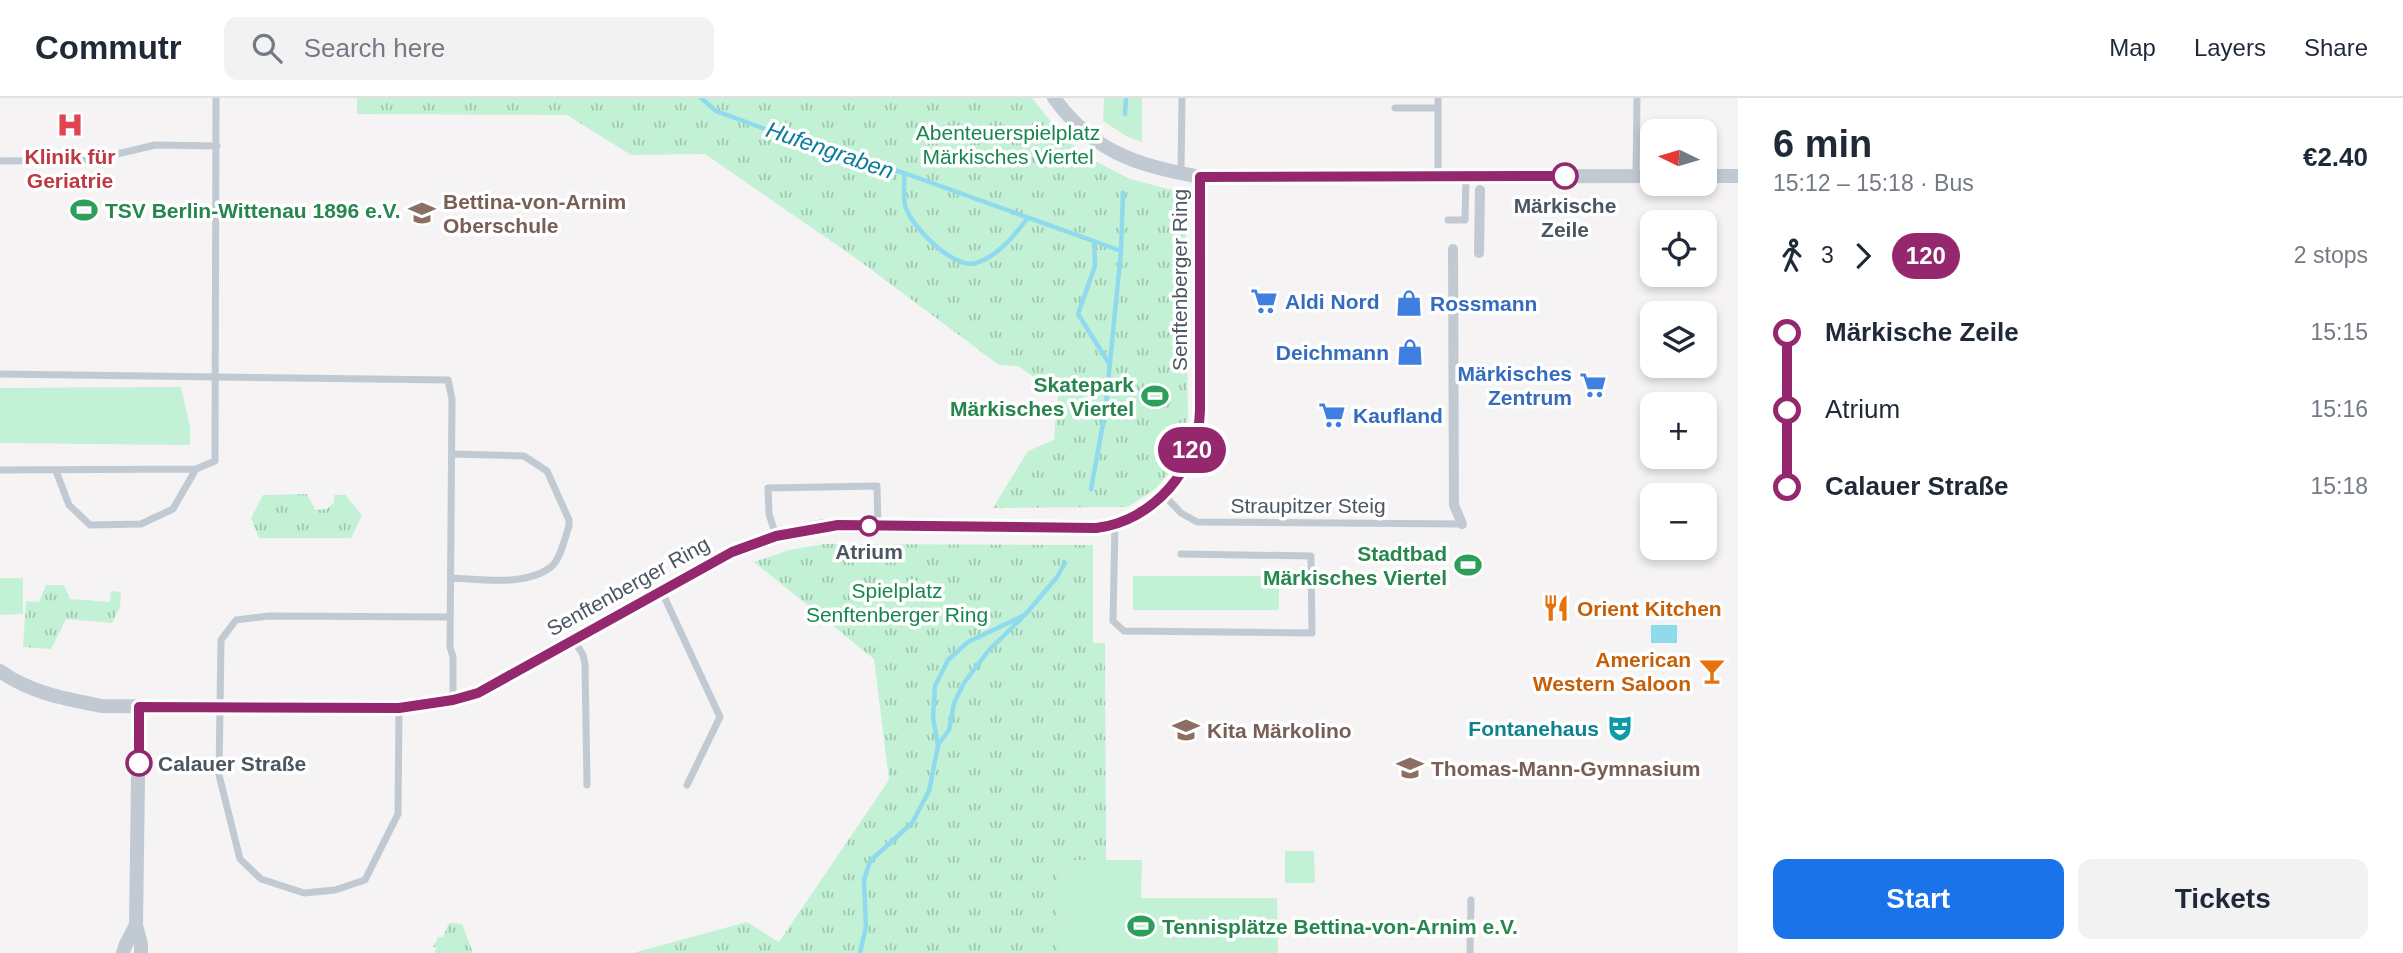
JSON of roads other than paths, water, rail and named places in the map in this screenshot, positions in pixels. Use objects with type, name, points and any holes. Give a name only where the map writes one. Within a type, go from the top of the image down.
[{"type":"street","name":"Senftenberger Ring","points":[[1054,98],[1075,122],[1116,154],[1200,177],[1640,176]]},
{"type":"street","points":[[1717,176],[1738,176]]},
{"type":"street","name":"Senftenberger Ring","points":[[0,671],[33,689],[102,706],[399,708],[453,700],[478,693],[732,552],[776,536],[823,526],[1115,526],[1141,513],[1164,495],[1188,460],[1200,423],[1200,177]]},
{"type":"street","points":[[1479,253],[1480,190]]},
{"type":"street","points":[[1453,249],[1454,505],[1462,524]]},
{"type":"street","points":[[139,707],[136,925],[141,953]]},
{"type":"street","points":[[123,953],[136,925]]},
{"type":"lane","points":[[0,470],[196,469],[215,461],[216,98]]},
{"type":"lane","points":[[1181,173],[1182,98]]},
{"type":"lane","points":[[1437,98],[1438,177]]},
{"type":"lane","points":[[1636,176],[1637,98]]},
{"type":"lane","points":[[1395,108],[1437,108]]},
{"type":"lane","points":[[0,161],[92,160],[155,145],[216,146]]},
{"type":"lane","points":[[1448,220],[1465,220],[1466,177]]},
{"type":"lane","points":[[0,374],[448,380],[452,399],[450,647],[453,657],[453,700]]},
{"type":"lane","points":[[451,578],[520,579],[539,573],[554,565],[569,526],[569,520],[547,471],[524,456],[452,454]]},
{"type":"lane","points":[[56,471],[69,505],[90,525],[141,524],[173,509],[196,469]]},
{"type":"lane","points":[[776,536],[769,514],[768,488],[877,486],[878,526]]},
{"type":"lane","name":"Straupitzer Steig","points":[[1164,495],[1181,513],[1197,522],[1462,524]]},
{"type":"lane","points":[[1115,526],[1113,621],[1124,631],[1312,633],[1311,556],[1181,554]]},
{"type":"lane","points":[[662,593],[720,717],[687,785]]},
{"type":"lane","points":[[399,708],[398,814],[365,880],[335,890],[304,892],[261,880],[240,859],[219,775],[221,640],[236,620],[269,616],[450,617]]},
{"type":"lane","points":[[574,640],[583,654],[585,664],[587,785]]},
{"type":"lane","points":[[1470,953],[1471,900]]},
{"type":"water","points":[[1651,625],[1677,625],[1677,643],[1651,643]]},
{"type":"waterway","name":"Hufengraben","points":[[701,98],[716,111],[809,145],[904,173],[1121,251]]},
{"type":"waterway","points":[[1125,114],[1126,98]]},
{"type":"waterway","points":[[904,173],[904,201],[909,214],[934,244],[956,260],[967,263],[984,260],[1005,244],[1028,218]]},
{"type":"waterway","points":[[1091,489],[1105,413],[1121,251],[1123,193]]},
{"type":"waterway","points":[[1094,242],[1095,266],[1078,314],[1110,365]]},
{"type":"waterway","points":[[860,953],[866,927],[864,880],[870,861],[912,823],[929,791],[938,746],[933,718],[935,686],[948,660],[968,642],[1025,615],[1057,577],[1065,563]]},
{"type":"waterway","points":[[938,745],[949,730],[954,703],[964,683],[989,650],[1022,618]]},
{"type":"place","name":"Klinik für Geriatrie","points":[[70,125]]},
{"type":"place","name":"Märkische Zeile","points":[[1565,176]]},
{"type":"place","name":"TSV Berlin-Wittenau 1896 e.V.","points":[[84,210]]},
{"type":"place","name":"Bettina-von-Arnim Oberschule","points":[[422,213]]},
{"type":"place","name":"Aldi Nord","points":[[1264,301]]},
{"type":"place","name":"Rossmann","points":[[1409,303]]},
{"type":"place","name":"Deichmann","points":[[1410,352]]},
{"type":"place","name":"Märkisches Zentrum","points":[[1593,385]]},
{"type":"place","name":"Skatepark Märkisches Viertel","points":[[1155,396]]},
{"type":"place","name":"Kaufland","points":[[1332,415]]},
{"type":"place","name":"Atrium","points":[[869,526]]},
{"type":"place","name":"Stadtbad Märkisches Viertel","points":[[1468,565]]},
{"type":"place","name":"Orient Kitchen","points":[[1556,608]]},
{"type":"place","name":"American Western Saloon","points":[[1712,671]]},
{"type":"place","name":"Fontanehaus","points":[[1620,728]]},
{"type":"place","name":"Kita Märkolino","points":[[1186,730]]},
{"type":"place","name":"Calauer Straße","points":[[139,763]]},
{"type":"place","name":"Thomas-Mann-Gymnasium","points":[[1410,768]]},
{"type":"place","name":"Tennisplätze Bettina-von-Arnim e.V.","points":[[1141,926]]},
{"type":"park label","name":"Abenteuerspielplatz Märkisches Viertel","points":[[1008,144]]},
{"type":"park label","name":"Spielplatz Senftenberger Ring","points":[[897,602]]}]
